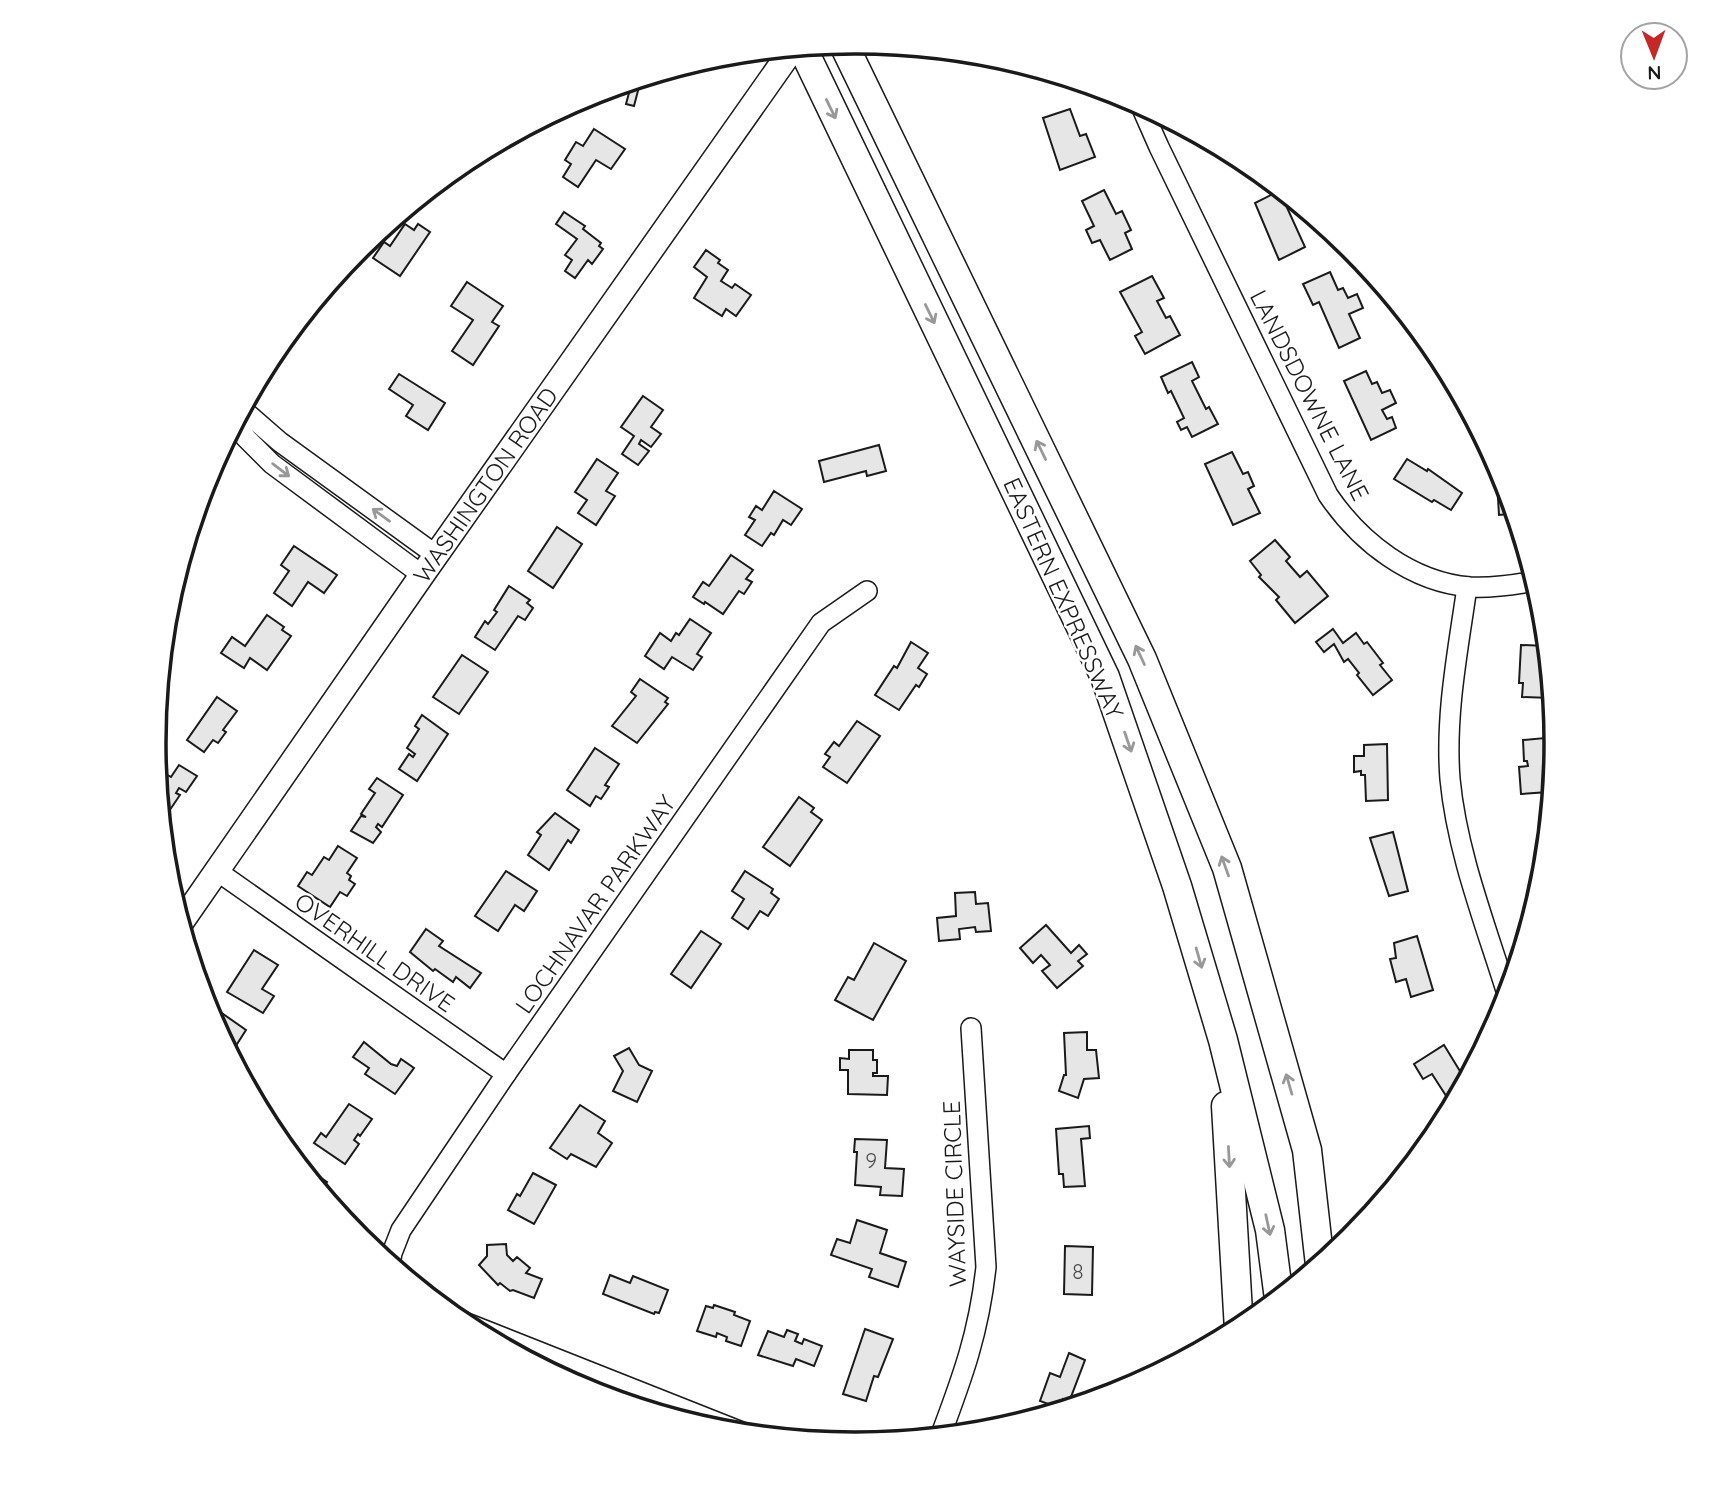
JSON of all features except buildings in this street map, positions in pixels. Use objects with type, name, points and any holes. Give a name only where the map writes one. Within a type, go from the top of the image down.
[{"type":"highway","name":"EASTERN EXPRESSWAY","points":[[848,54],[1142,659],[1227,868],[1307,1150],[1319,1253]]},
{"type":"highway","name":"EASTERN EXPRESSWAY","points":[[806,56],[1105,677],[1177,886],[1223,1040],[1270,1230],[1278,1288]]},
{"type":"highway","points":[[1223,1040],[1238,1317]]},
{"type":"highway","points":[[1307,1150],[1333,1239]]},
{"type":"main road","name":"WASHINGTON ROAD","points":[[187,914],[786,58]]},
{"type":"street","name":"LANDSDOWNE LANE","points":[[1147,119],[1328,495],[1338,509],[1363,536],[1393,560],[1428,577],[1467,587],[1525,583]]},
{"type":"street","points":[[249,415],[429,565]]},
{"type":"street","points":[[242,430],[245,437],[272,464],[429,565]]},
{"type":"street","points":[[1467,587],[1453,685],[1449,742],[1450,779],[1463,851],[1503,979]]},
{"type":"street","name":"LOCHNAVAR PARKWAY","points":[[392,1253],[401,1230],[506,1074],[821,623],[867,591]]},
{"type":"street","name":"OVERHILL DRIVE","points":[[217,871],[506,1074]]},
{"type":"street","name":"WAYSIDE CIRCLE","points":[[944,1427],[972,1349],[980,1317],[986,1267],[971,1027]]},
{"type":"street","points":[[511,1341],[696,1414]]}]
